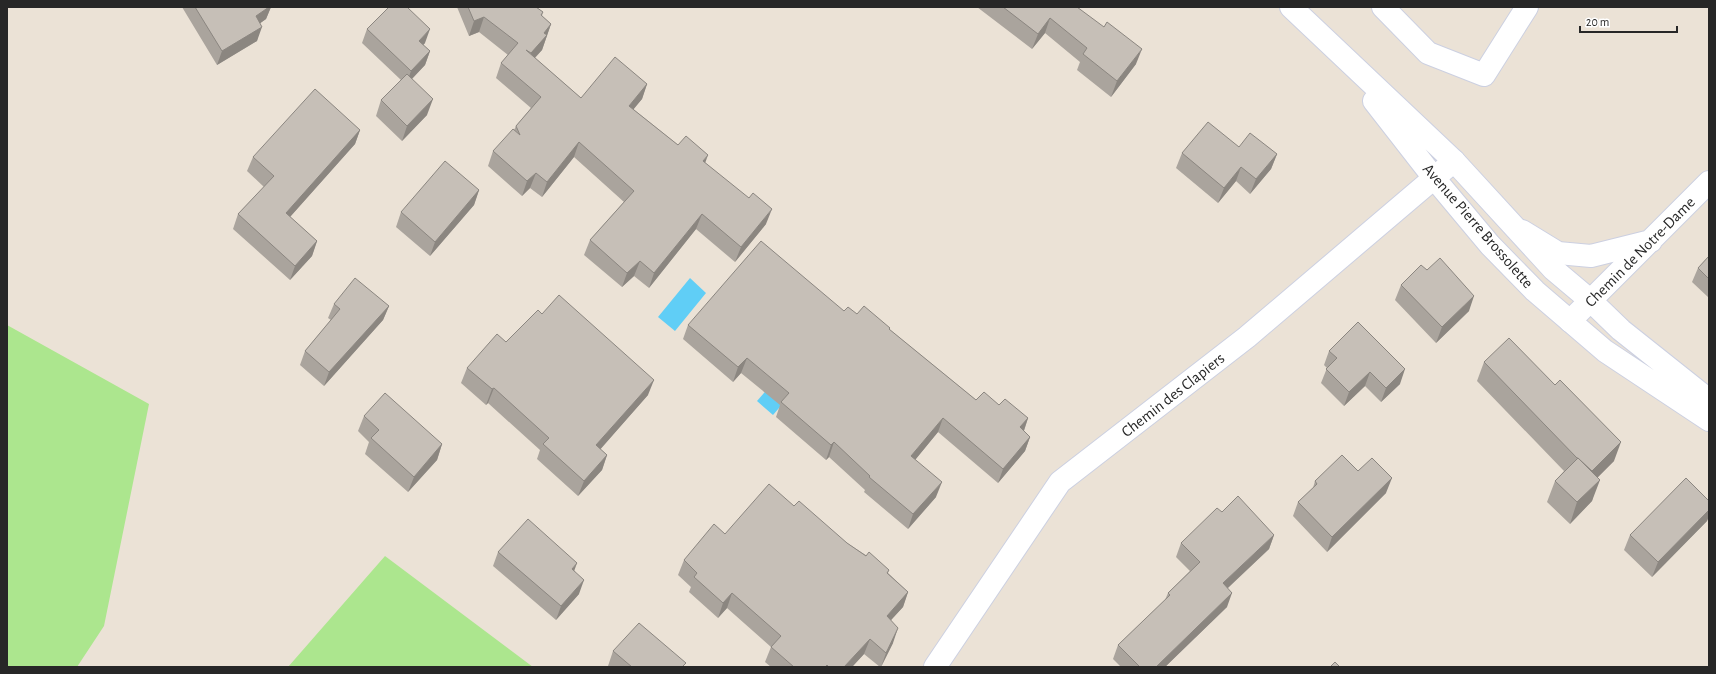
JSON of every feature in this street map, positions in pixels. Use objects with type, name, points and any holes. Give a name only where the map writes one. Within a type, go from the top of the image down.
[{"type":"street","name":"Avenue Pierre Brossolette","points":[[1291,7],[1454,161],[1553,269],[1591,301],[1621,330],[1709,400]]},
{"type":"street","points":[[1383,7],[1428,53],[1484,75],[1527,7]]},
{"type":"street","name":"Avenue Pierre Brossolette","points":[[1331,46],[1434,178],[1490,245],[1535,291],[1605,351],[1709,420]]},
{"type":"street","name":"Chemin des Clapiers","points":[[935,667],[1060,482],[1247,337],[1454,161]]},
{"type":"street","name":"Chemin de Notre-Dame","points":[[1570,321],[1709,182]]},
{"type":"street","points":[[1515,227],[1558,253],[1591,256],[1651,241]]},
{"type":"green space","points":[[7,325],[149,404],[104,626],[77,667],[7,667]]},
{"type":"green space","points":[[385,556],[533,667],[288,667]]},
{"type":"water","points":[[690,278],[706,293],[675,331],[658,317]]},
{"type":"water","points":[[783,371],[798,386],[773,415],[757,401]]},
{"type":"building","points":[[195,7],[269,7],[256,16],[262,27],[222,51]]},
{"type":"building","points":[[389,7],[407,7],[430,29],[419,41],[430,51],[411,71],[367,29]]},
{"type":"building","points":[[468,7],[536,7],[543,12],[541,15],[551,24],[544,33],[547,35],[531,53],[526,50],[581,98],[615,57],[647,84],[629,106],[678,145],[686,136],[708,155],[703,161],[749,198],[753,193],[772,209],[741,247],[702,214],[654,273],[640,261],[627,273],[590,240],[634,191],[579,142],[547,182],[536,173],[527,181],[493,151],[513,129],[520,135],[516,126],[541,97],[501,63],[518,43],[484,17],[474,21]]},
{"type":"building","points":[[1003,7],[1077,7],[1104,27],[1107,22],[1142,49],[1117,81],[1083,54],[1087,48],[1050,18],[1038,34]]},
{"type":"building","points":[[407,74],[433,99],[407,126],[381,100]]},
{"type":"building","points":[[315,89],[360,130],[286,213],[317,241],[295,266],[238,214],[274,176],[253,157]]},
{"type":"building","points":[[1208,122],[1239,147],[1250,133],[1277,154],[1256,179],[1241,167],[1224,188],[1182,153]]},
{"type":"building","points":[[445,161],[479,190],[435,242],[401,212]]},
{"type":"building","points":[[761,241],[844,311],[848,307],[857,314],[864,306],[890,328],[889,329],[976,400],[984,392],[999,405],[1005,399],[1028,418],[1020,427],[1030,437],[1003,469],[943,418],[911,456],[942,482],[913,514],[869,477],[870,476],[834,442],[831,445],[781,402],[789,393],[747,358],[738,367],[688,325]]},
{"type":"building","points":[[1709,256],[1709,279],[1698,268]]},
{"type":"building","points":[[1440,258],[1474,296],[1442,327],[1401,285],[1421,265],[1427,270]]},
{"type":"building","points":[[355,278],[389,306],[329,372],[305,351],[340,309],[334,304]]},
{"type":"building","points":[[559,295],[654,380],[596,445],[607,455],[584,481],[543,444],[549,438],[494,388],[492,389],[467,368],[497,334],[506,342],[538,310],[542,314]]},
{"type":"building","points":[[1358,322],[1405,369],[1386,388],[1370,372],[1349,392],[1326,369],[1337,358],[1329,351]]},
{"type":"building","points":[[1509,338],[1555,385],[1560,380],[1621,442],[1592,471],[1577,458],[1484,362]]},
{"type":"building","points":[[385,393],[442,444],[414,477],[371,438],[379,430],[364,416]]},
{"type":"building","points":[[1342,455],[1358,471],[1372,458],[1392,478],[1332,537],[1298,502],[1317,484],[1315,481]]},
{"type":"building","points":[[1578,458],[1600,480],[1577,502],[1555,481]]},
{"type":"building","points":[[1686,478],[1709,501],[1709,510],[1658,562],[1630,535]]},
{"type":"building","points":[[769,484],[794,506],[799,501],[847,543],[866,556],[869,552],[889,570],[887,573],[908,592],[887,616],[898,628],[886,653],[870,639],[844,667],[829,667],[827,665],[825,667],[794,667],[771,647],[781,636],[732,593],[723,603],[694,577],[697,573],[684,560],[714,524],[725,534]]},
{"type":"building","points":[[1238,496],[1274,535],[1223,583],[1232,593],[1156,667],[1140,667],[1118,645],[1170,595],[1168,593],[1200,562],[1181,543],[1217,508],[1222,512]]},
{"type":"building","points":[[528,519],[577,563],[572,569],[584,580],[561,606],[498,552]]},
{"type":"building","points":[[639,623],[686,663],[682,667],[632,667],[613,651]]},
{"type":"building","points":[[1335,662],[1340,667],[1330,667]]}]
